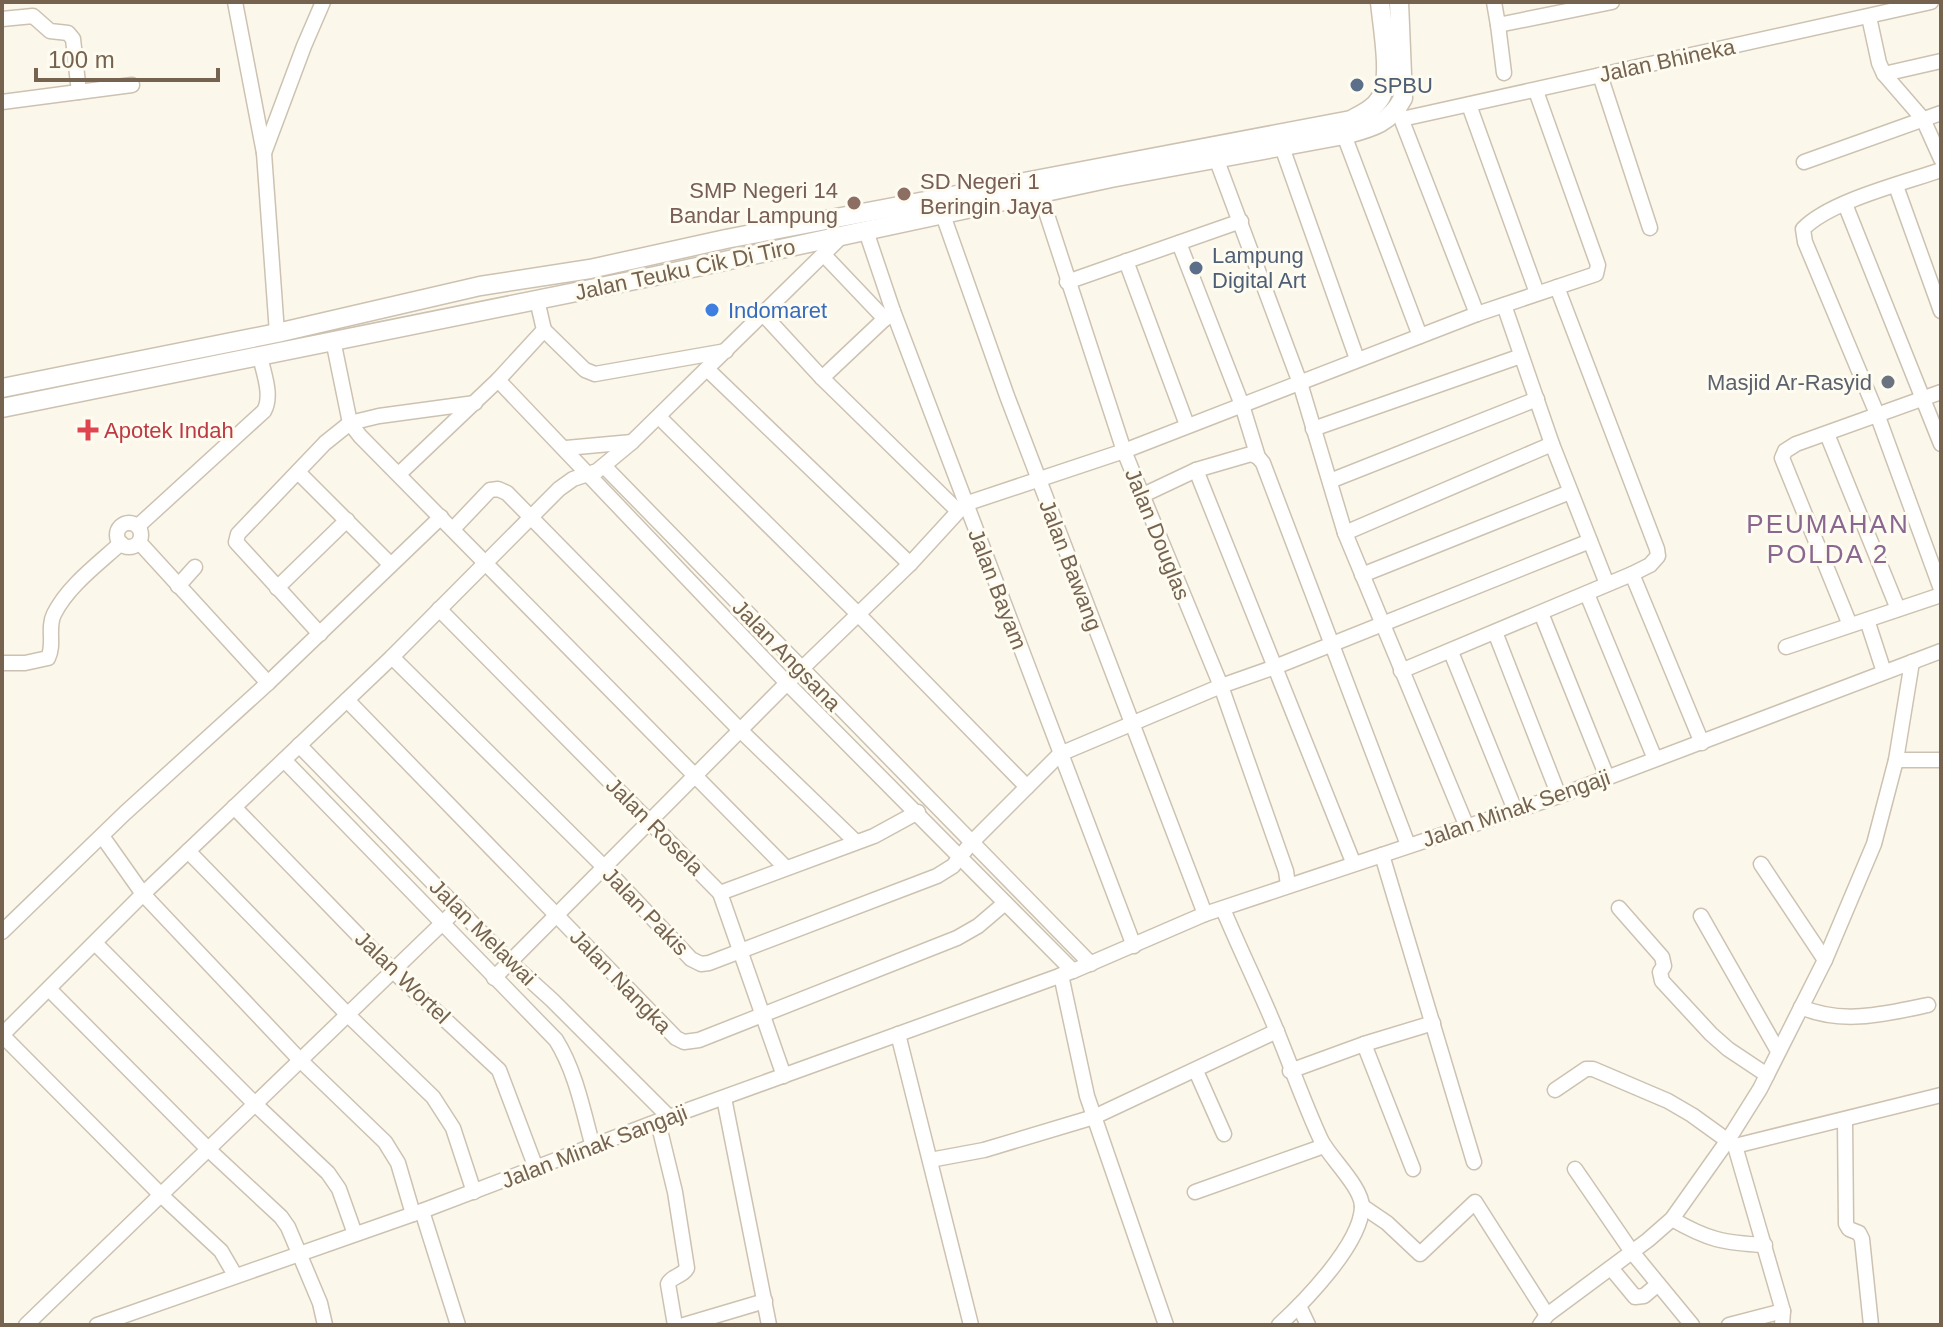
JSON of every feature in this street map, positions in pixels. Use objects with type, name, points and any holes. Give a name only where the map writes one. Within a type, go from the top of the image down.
[{"type":"street","points":[[235,2],[264,153],[277,333]]},
{"type":"street","points":[[264,153],[323,2]]},
{"type":"street","name":"Jalan Teuku Cik Di Tiro","points":[[2,388],[277,333],[465,289],[807,234],[1214,152],[1351,120],[1368,111],[1382,96],[1386,79],[1380,2]]},
{"type":"street","points":[[1399,2],[1404,86],[1400,114],[1477,314]]},
{"type":"street","points":[[1494,2],[1504,73]]},
{"type":"street","points":[[1498,25],[1612,2]]},
{"type":"street","name":"Jalan Bhineka","points":[[1400,114],[1469,105],[1536,91],[1931,2]]},
{"type":"street","points":[[2,19],[33,16],[50,31],[72,36],[79,92]]},
{"type":"street","points":[[1869,17],[1884,74],[1923,119],[1941,159]]},
{"type":"street","points":[[1884,74],[1941,61]]},
{"type":"street","points":[[1600,75],[1650,228]]},
{"type":"street","points":[[2,102],[132,85]]},
{"type":"street","points":[[763,314],[822,378],[961,507],[1124,451],[1477,314],[1591,277],[1598,271],[1536,91]]},
{"type":"street","points":[[1469,105],[1537,293]]},
{"type":"street","points":[[1804,162],[1941,113]]},
{"type":"street","name":"Jalan Teuku Cik Di Tiro","points":[[1214,152],[1282,147],[1344,135],[1379,125],[1400,114]]},
{"type":"street","points":[[1344,135],[1420,336]]},
{"type":"street","points":[[1282,147],[1357,359]]},
{"type":"street","points":[[1214,152],[1300,383],[1345,533],[1467,827]]},
{"type":"street","points":[[1786,647],[1941,592],[1877,414],[1805,242],[1803,229],[1811,220],[1845,204],[1941,170]]},
{"type":"street","points":[[1896,186],[1941,311]]},
{"type":"street","name":"Jalan Teuku Cik Di Tiro","points":[[2,408],[538,302],[807,234],[843,236],[943,215],[1037,187]]},
{"type":"street","name":"Jalan Douglas","points":[[1037,187],[1124,451],[1221,686],[1286,871],[1288,885]]},
{"type":"street","points":[[1845,204],[1941,444]]},
{"type":"street","name":"Jalan Bawang","points":[[943,215],[1039,481],[1205,914]]},
{"type":"street","points":[[1067,282],[1241,221]]},
{"type":"street","name":"Jalan Bayam","points":[[866,231],[889,315],[1134,946]]},
{"type":"street","points":[[235,1275],[221,1251],[2,1035],[566,484],[590,475],[632,442],[843,236]]},
{"type":"street","points":[[1179,243],[1408,845]]},
{"type":"street","points":[[822,378],[889,315],[824,255]]},
{"type":"street","points":[[1126,261],[1187,425]]},
{"type":"street","points":[[590,269],[599,287]]},
{"type":"street","points":[[1401,671],[1632,574],[1650,565],[1658,556],[1557,287]]},
{"type":"street","points":[[538,302],[544,330],[585,370],[595,374],[726,351]]},
{"type":"street","points":[[1504,305],[1552,444],[1607,584]]},
{"type":"street","points":[[399,474],[475,403],[544,330]]},
{"type":"street","points":[[333,344],[350,423],[785,867]]},
{"type":"street","points":[[190,349],[183,361],[188,368],[194,368]]},
{"type":"street","points":[[138,526],[264,411],[268,395],[260,356]]},
{"type":"street","points":[[1313,429],[1521,356]]},
{"type":"street","points":[[142,359],[149,359],[154,366],[154,372],[147,378]]},
{"type":"street","points":[[707,369],[910,564]]},
{"type":"street","points":[[498,380],[787,683],[918,812],[1067,973],[1094,1117],[1166,1325]]},
{"type":"street","points":[[1850,625],[1782,458],[1785,451],[1796,444],[1941,392]]},
{"type":"street","points":[[1330,481],[1537,399]]},
{"type":"street","points":[[320,634],[236,542],[236,538],[325,443],[350,423],[475,403]]},
{"type":"street","points":[[659,417],[1027,787]]},
{"type":"street","points":[[1827,434],[1898,609]]},
{"type":"street","points":[[566,448],[632,442]]},
{"type":"street","points":[[1345,533],[1552,444]]},
{"type":"street","points":[[1141,496],[1196,470],[1251,454],[1258,457]]},
{"type":"street","name":"Jalan Angsana","points":[[604,466],[1091,964]]},
{"type":"street","points":[[1196,470],[1353,862]]},
{"type":"street","points":[[298,472],[390,564]]},
{"type":"street","points":[[453,529],[490,490],[507,493],[740,730],[856,842]]},
{"type":"street","points":[[1362,575],[1570,492]]},
{"type":"street","name":"Jalan Angsana","points":[[494,978],[603,866],[910,564],[961,507]]},
{"type":"street","points":[[2,932],[441,517]]},
{"type":"street","points":[[277,588],[347,520]]},
{"type":"street","points":[[123,524],[138,526],[139,542],[130,546],[121,543],[117,533],[123,524]]},
{"type":"street","points":[[971,843],[1060,754],[1221,686],[1590,541]]},
{"type":"street","points":[[139,542],[268,683]]},
{"type":"street","points":[[2,663],[25,663],[48,658],[54,614],[79,582],[121,543]]},
{"type":"street","points":[[178,586],[195,567]]},
{"type":"street","points":[[1632,574],[1702,743]]},
{"type":"street","points":[[1587,594],[1655,759]]},
{"type":"street","name":"Jalan Rosela","points":[[439,609],[720,893],[889,829],[918,812]]},
{"type":"street","points":[[1541,613],[1607,777]]},
{"type":"street","points":[[1867,620],[1884,672]]},
{"type":"street","points":[[1495,632],[1559,796]]},
{"type":"street","name":"Jalan Minak Sengaji","points":[[1091,964],[1205,914],[1353,862],[1559,796],[1941,651]]},
{"type":"street","points":[[1451,652],[1515,810]]},
{"type":"street","name":"Jalan Pakis","points":[[392,657],[603,866],[691,959],[701,964],[909,889],[937,876],[960,858],[971,843]]},
{"type":"street","points":[[1362,1206],[1387,1223],[1420,1254],[1475,1202],[1543,1320],[1672,1219],[1732,1143],[1825,960],[1874,844],[1896,760],[1912,662]]},
{"type":"street","name":"Jalan Nangka","points":[[347,700],[676,1038],[684,1042],[699,1040],[957,938],[978,926],[1005,903]]},
{"type":"street","name":"Jalan Melawai","points":[[299,745],[509,961],[552,1000],[664,1119]]},
{"type":"street","name":"Jalan Melawai","points":[[284,760],[535,1017],[565,1055],[593,1147]]},
{"type":"street","points":[[1896,760],[1941,760]]},
{"type":"street","name":"Jalan Wortel","points":[[234,807],[393,971],[499,1070],[536,1168]]},
{"type":"street","points":[[102,836],[143,894],[301,1061],[392,1151],[458,1325]]},
{"type":"street","points":[[188,851],[433,1097],[453,1128],[474,1192]]},
{"type":"street","points":[[1382,855],[1474,1162]]},
{"type":"street","points":[[1761,864],[1825,960]]},
{"type":"street","points":[[720,893],[784,1076]]},
{"type":"street","points":[[26,1325],[458,908]]},
{"type":"street","points":[[1619,908],[1662,957],[1662,981],[1720,1042],[1767,1075]]},
{"type":"street","points":[[1223,909],[1324,1146],[1358,1195],[1362,1206],[1348,1244],[1299,1306],[1279,1325]]},
{"type":"street","points":[[1701,916],[1778,1051]]},
{"type":"street","points":[[96,944],[328,1173],[339,1189],[355,1234]]},
{"type":"street","name":"Jalan Minak Sangaji","points":[[97,1325],[418,1213],[664,1119],[1091,964]]},
{"type":"street","points":[[49,989],[209,1150],[273,1208],[288,1227],[320,1303],[325,1325]]},
{"type":"street","points":[[535,1017],[552,1000]]},
{"type":"street","points":[[1801,1007],[1818,1014],[1868,1017],[1928,1005]]},
{"type":"street","points":[[1290,1071],[1433,1023]]},
{"type":"street","points":[[930,1160],[984,1150],[1094,1117],[1277,1031]]},
{"type":"street","points":[[898,1034],[971,1325]]},
{"type":"street","points":[[565,1055],[589,1039]]},
{"type":"street","points":[[1364,1044],[1413,1169]]},
{"type":"street","points":[[1555,1090],[1586,1069],[1593,1069],[1668,1101],[1732,1143],[1765,1245],[1782,1318],[1729,1325]]},
{"type":"street","points":[[1196,1071],[1224,1134]]},
{"type":"street","points":[[1732,1143],[1845,1121],[1941,1095]]},
{"type":"street","points":[[724,1098],[769,1325]]},
{"type":"street","points":[[664,1119],[687,1268],[668,1284],[675,1325]]},
{"type":"street","points":[[1845,1121],[1846,1224],[1862,1239],[1871,1325]]},
{"type":"street","points":[[1195,1192],[1324,1146]]},
{"type":"street","points":[[1575,1169],[1632,1252],[1692,1325]]},
{"type":"street","points":[[1672,1219],[1704,1237],[1729,1243],[1765,1245]]},
{"type":"street","points":[[1611,1268],[1635,1297],[1644,1296],[1657,1285]]},
{"type":"street","points":[[684,1325],[765,1301]]},
{"type":"street","points":[[1299,1306],[1308,1325]]},
{"type":"place","name":"SPBU","points":[[1357,85]]},
{"type":"place","name":"SD Negeri 1 Beringin Jaya","points":[[904,194]]},
{"type":"place","name":"SMP Negeri 14 Bandar Lampung","points":[[854,203]]},
{"type":"place","name":"Lampung Digital Art","points":[[1196,268]]},
{"type":"place","name":"Indomaret","points":[[712,310]]},
{"type":"place","name":"Masjid Ar-Rasyid","points":[[1888,382]]},
{"type":"place","name":"Apotek Indah","points":[[88,430]]},
{"type":"district","name":"PEUMAHAN POLDA 2","points":[[1828,539]]}]
